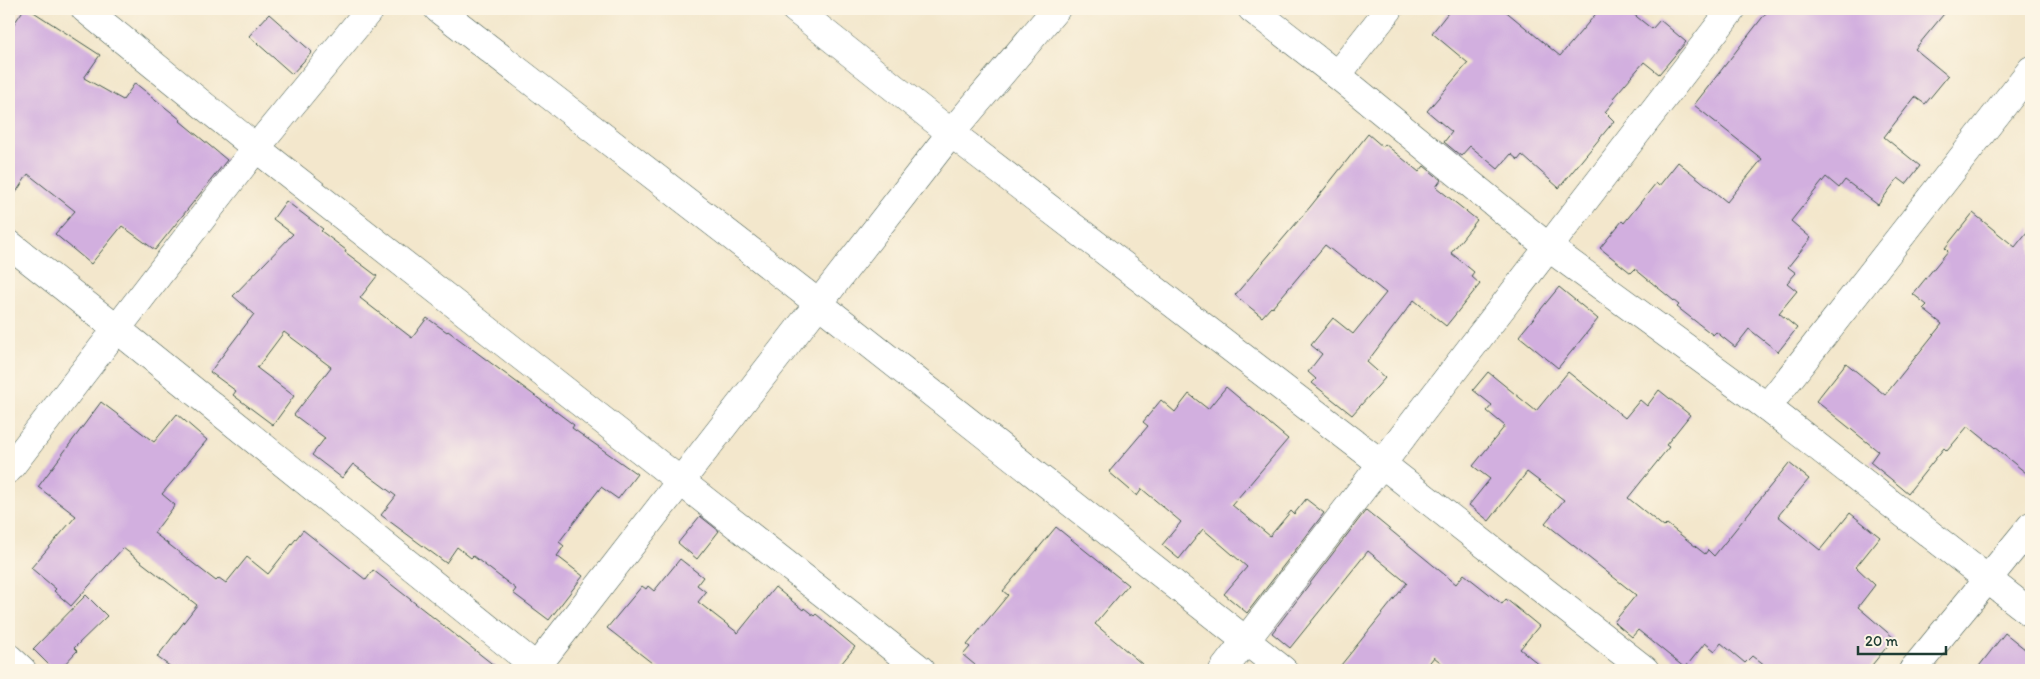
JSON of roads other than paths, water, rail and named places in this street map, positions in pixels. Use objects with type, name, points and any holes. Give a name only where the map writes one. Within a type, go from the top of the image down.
[{"type":"street","points":[[85,9],[256,148],[921,670]]},
{"type":"street","points":[[9,469],[256,148],[370,9]]},
{"type":"street","points":[[438,9],[818,303],[1283,670]]},
{"type":"street","points":[[795,9],[951,133],[1382,464],[1645,670]]},
{"type":"street","points":[[9,244],[117,329],[536,669],[951,133],[1056,9]]},
{"type":"street","points":[[1252,9],[1337,75],[1548,247],[1767,407],[2031,613]]},
{"type":"street","points":[[1337,75],[1389,9]]},
{"type":"street","points":[[1223,670],[1732,9]]},
{"type":"street","points":[[1767,407],[2031,70]]},
{"type":"street","points":[[1913,670],[2031,526]]},
{"type":"street","points":[[9,658],[22,670]]}]
